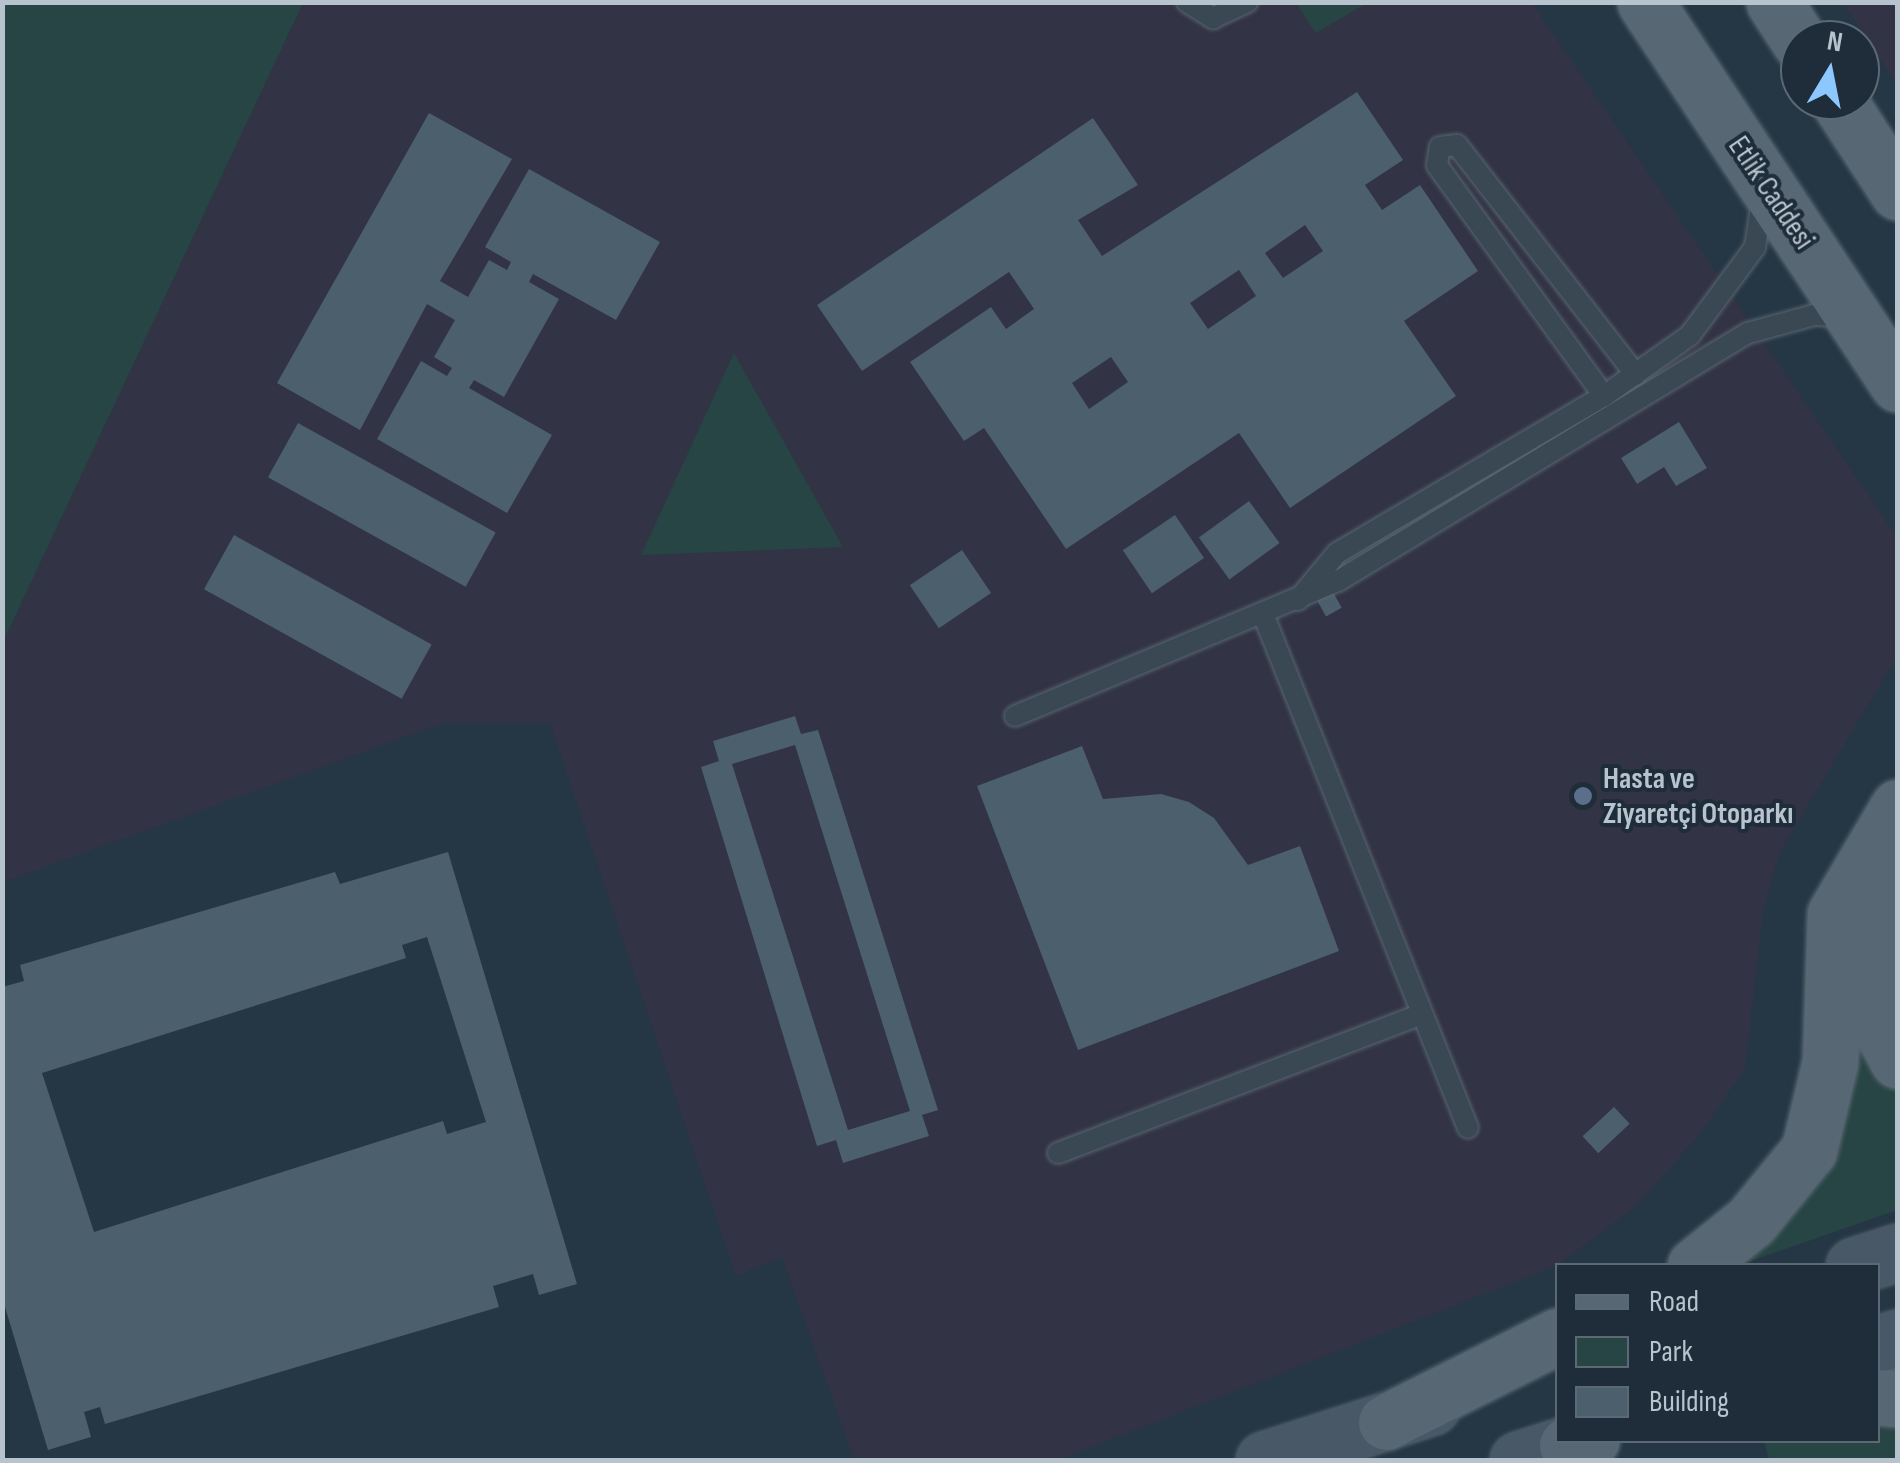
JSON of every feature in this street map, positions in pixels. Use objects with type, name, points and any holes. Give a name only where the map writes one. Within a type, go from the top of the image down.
[{"type":"main road","name":"Etlik Caddesi","points":[[1645,2],[1898,384]]},
{"type":"main road","points":[[1851,120],[1898,192]]},
{"type":"main road","points":[[1699,1263],[1751,1222],[1808,1150],[1829,1074],[1835,914],[1898,807]]},
{"type":"main road","points":[[1898,891],[1874,986],[1898,1061]]},
{"type":"main road","points":[[1863,1263],[1898,1252]]},
{"type":"main road","points":[[1386,1422],[1555,1338]]},
{"type":"main road","points":[[1264,1460],[1555,1365]]},
{"type":"lane","points":[[1187,2],[1214,18],[1248,2]]},
{"type":"lane","points":[[1604,396],[1437,165],[1440,146],[1457,145],[1636,375]]},
{"type":"lane","points":[[1298,600],[1316,570],[1362,536],[1604,396],[1690,335],[1737,279],[1760,233],[1761,179]]},
{"type":"lane","points":[[1015,716],[1298,600],[1733,341],[1788,320],[1852,316]]},
{"type":"lane","points":[[1263,614],[1468,1128]]},
{"type":"lane","points":[[1058,1153],[1420,1015]]},
{"type":"shaded area","points":[[303,3],[1532,3],[1897,537],[1896,658],[1780,852],[1763,911],[1745,1069],[1697,1138],[1636,1206],[1555,1266],[1058,1460],[854,1460],[782,1257],[736,1276],[550,723],[444,723],[3,882],[3,642]]},
{"type":"shaded area","points":[[1843,3],[1897,3],[1897,85],[1880,59],[1880,20],[1854,20]]},
{"type":"green space","points":[[1296,2],[1367,3],[1316,33]]},
{"type":"green space","points":[[2,3],[303,3],[3,642]]},
{"type":"green space","points":[[734,353],[843,547],[641,555]]},
{"type":"green space","points":[[1883,881],[1879,1066],[1897,1092],[1897,1210],[1739,1263],[1789,1219],[1814,1184]]},
{"type":"green space","points":[[1880,1423],[1897,1426],[1897,1460],[1769,1460],[1765,1443],[1880,1443]]},
{"type":"building","points":[[1357,92],[1403,160],[1365,185],[1382,210],[1420,185],[1478,271],[1404,321],[1456,396],[1290,508],[1239,433],[1066,549],[984,428],[964,441],[910,362],[991,307],[1006,329],[1034,309],[1009,272],[862,371],[817,305],[1093,118],[1138,185],[1078,220],[1102,256]],"holes":[[[1305,225],[1323,251],[1283,278],[1265,253]],[[1239,270],[1256,296],[1208,329],[1190,303]],[[1111,357],[1128,382],[1089,409],[1072,383]]]},
{"type":"building","points":[[429,113],[512,159],[440,281],[468,297],[489,260],[507,270],[511,262],[485,247],[529,169],[660,242],[616,320],[533,274],[529,282],[559,299],[504,397],[474,380],[469,388],[552,435],[507,513],[377,439],[421,361],[447,376],[452,368],[434,357],[455,320],[427,304],[360,430],[277,383]]},
{"type":"building","points":[[1679,422],[1707,468],[1676,486],[1664,467],[1637,484],[1621,458]]},
{"type":"building","points":[[298,423],[496,533],[466,587],[268,477]]},
{"type":"building","points":[[1249,501],[1280,543],[1229,580],[1199,537]]},
{"type":"building","points":[[1175,515],[1204,558],[1152,593],[1123,550]]},
{"type":"building","points":[[234,535],[432,645],[402,699],[204,589]]},
{"type":"building","points":[[962,550],[991,593],[939,628],[910,585]]},
{"type":"building","points":[[1333,592],[1342,608],[1326,616],[1317,601]]},
{"type":"building","points":[[795,716],[801,734],[818,730],[938,1110],[922,1115],[929,1136],[843,1163],[836,1140],[817,1146],[701,767],[719,761],[713,741]],"holes":[[[795,745],[910,1111],[848,1130],[732,764]]]},
{"type":"building","points":[[1082,746],[1103,799],[1161,794],[1189,802],[1214,818],[1248,865],[1300,846],[1339,951],[1078,1050],[977,786]]},
{"type":"building","points":[[448,852],[577,1284],[539,1295],[533,1274],[493,1286],[499,1307],[105,1424],[100,1407],[84,1412],[91,1437],[48,1450],[2,1297],[2,987],[24,981],[20,965],[335,872],[340,884]],"holes":[[[427,937],[486,1122],[447,1134],[443,1121],[94,1232],[42,1073],[406,958],[402,945]]]},
{"type":"building","points":[[1614,1107],[1630,1124],[1598,1153],[1583,1136]]},
{"type":"place","name":"Hasta ve Ziyaretçi Otoparkı","points":[[1583,796]]}]
